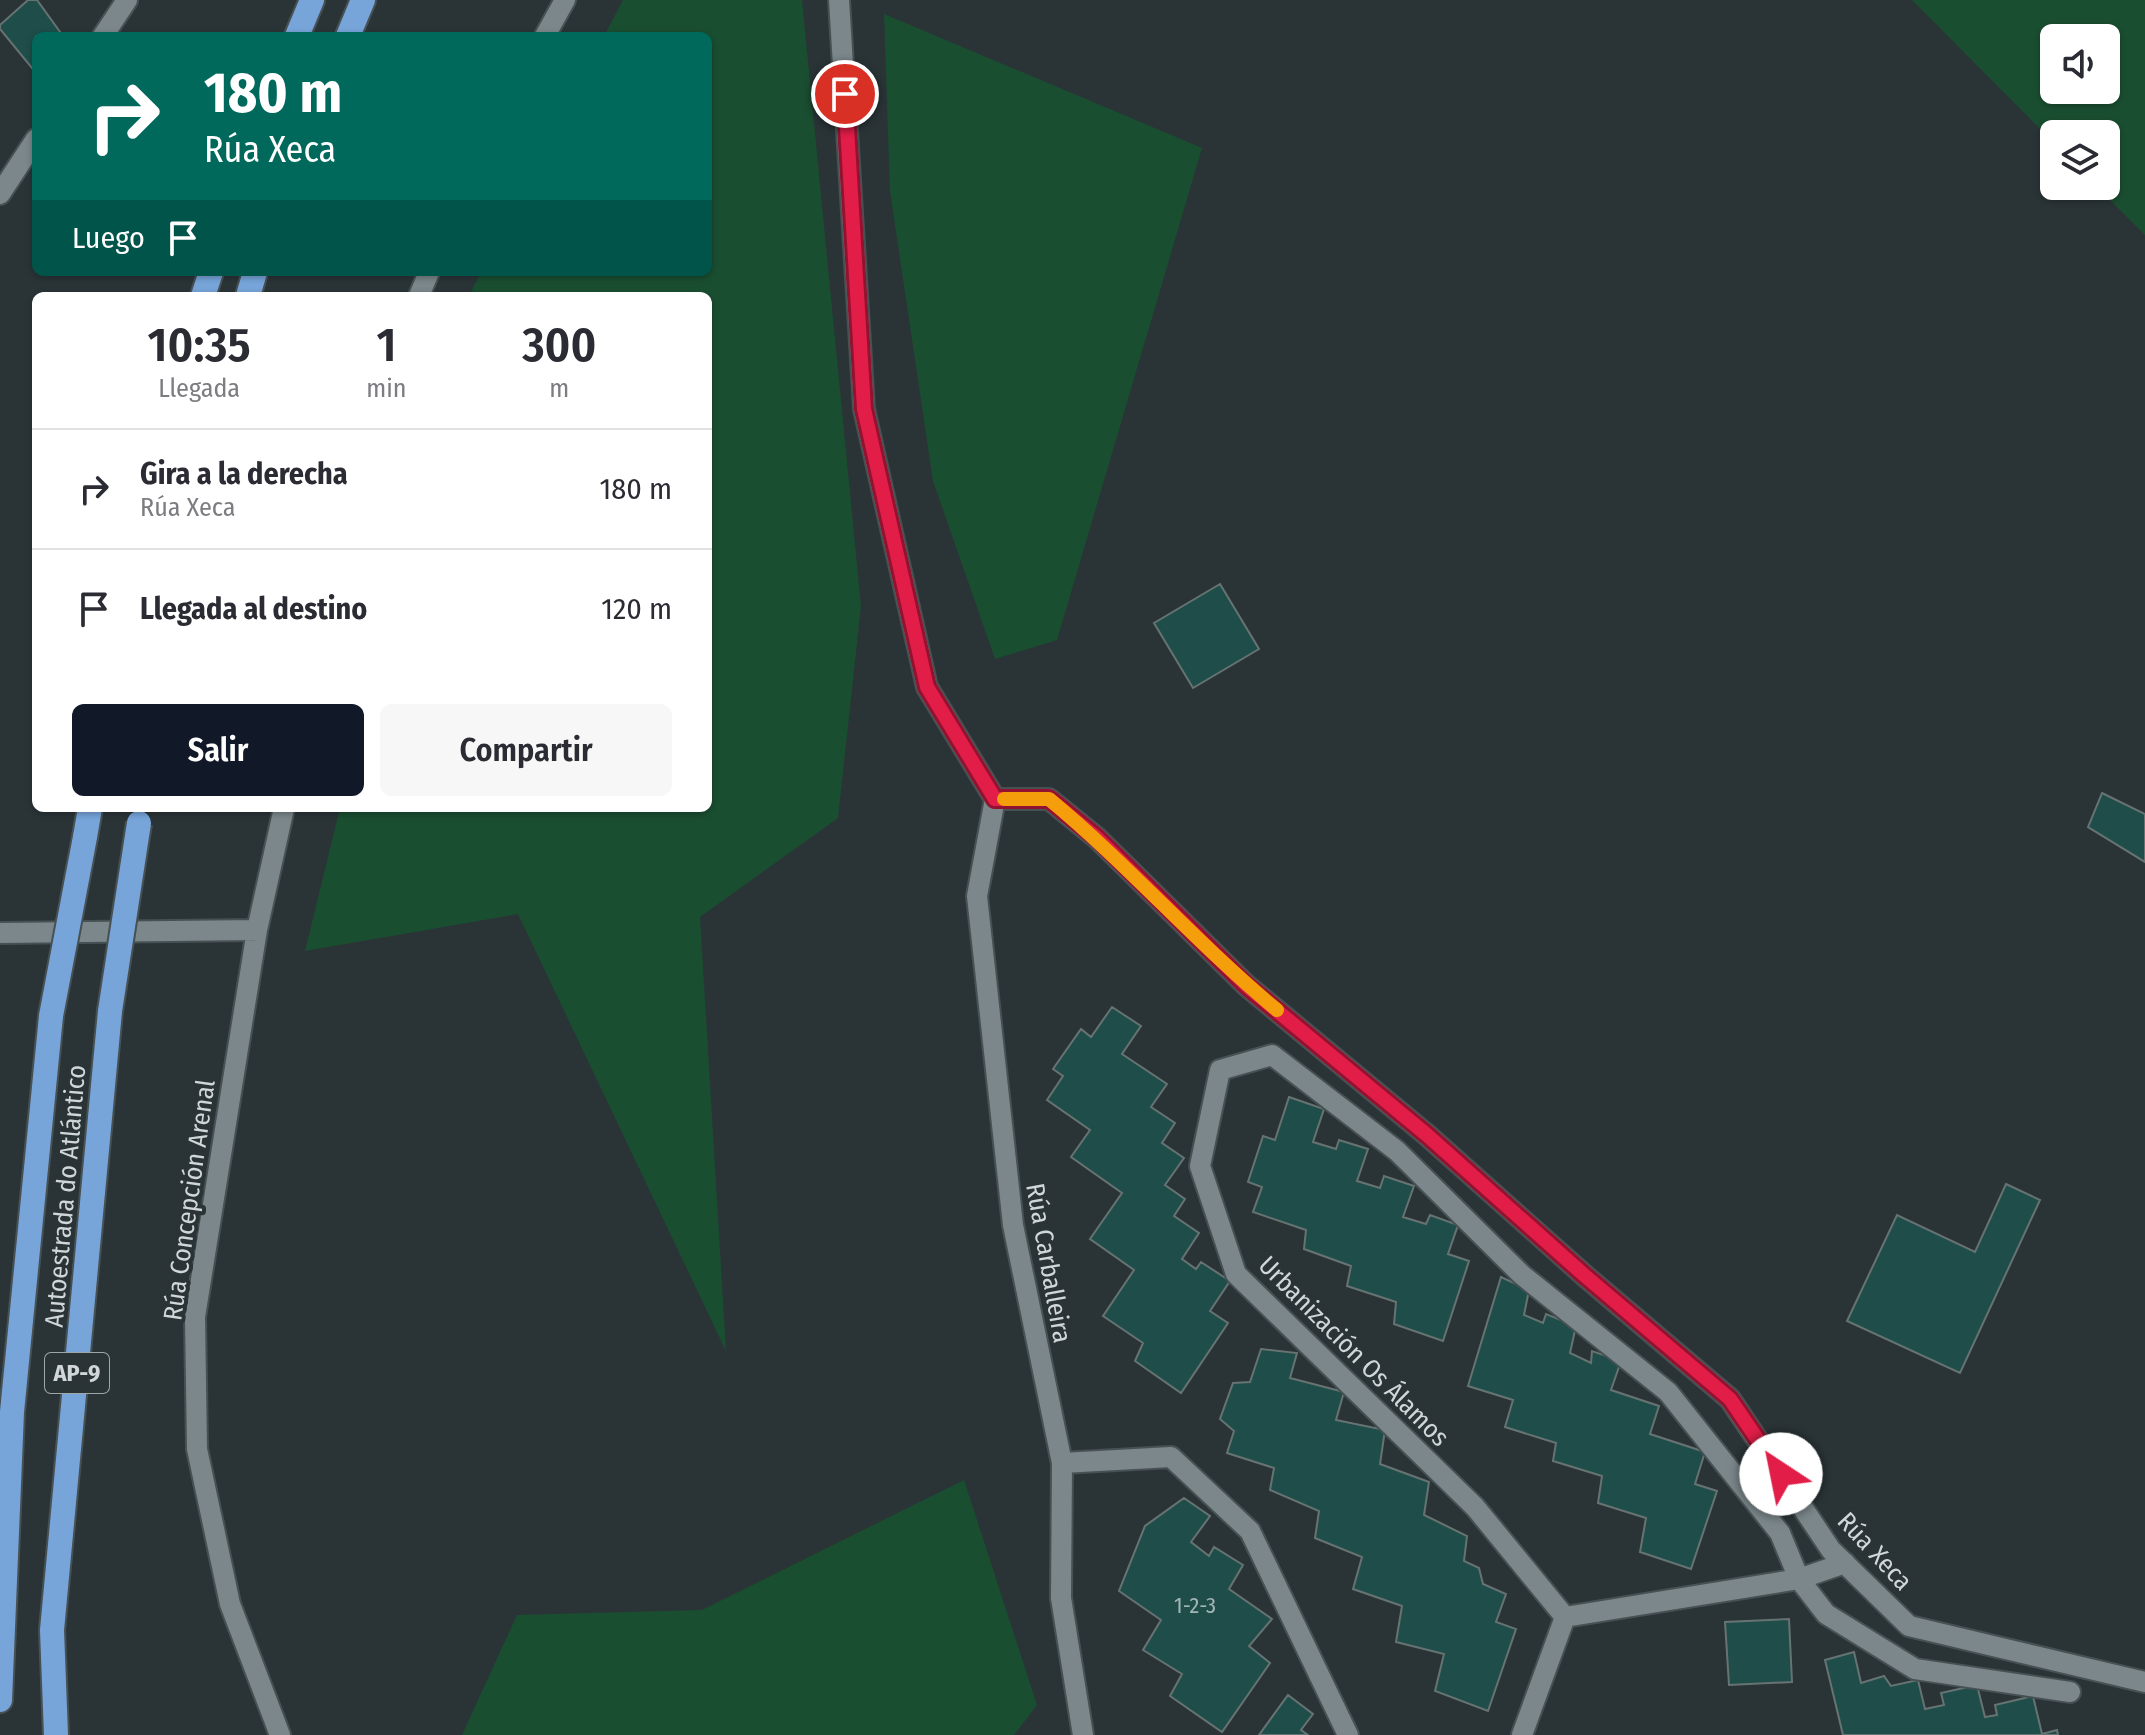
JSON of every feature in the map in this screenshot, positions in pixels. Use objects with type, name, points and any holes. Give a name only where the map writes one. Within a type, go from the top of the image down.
[{"type":"highway","points":[[299,32],[312,0]]},
{"type":"highway","points":[[350,32],[363,0]]},
{"type":"highway","name":"Autoestrada do Atlántico","points":[[0,1700],[12,1412],[51,1016],[89,812]]},
{"type":"highway","name":"Autoestrada do Atlántico","points":[[56,1735],[52,1630],[110,1011],[141,816]]},
{"type":"street","points":[[106,32],[127,0]]},
{"type":"street","points":[[547,32],[565,0]]},
{"type":"street","points":[[839,0],[864,409],[927,687],[995,799]]},
{"type":"street","points":[[0,194],[32,145]]},
{"type":"street","name":"Rúa Carballeira","points":[[995,799],[977,896],[1013,1225],[1062,1463],[1061,1598],[1083,1735]]},
{"type":"street","name":"Rúa Xeca","points":[[995,799],[1049,799],[1097,838],[1246,985],[1427,1135],[1584,1275],[1730,1399],[1831,1550],[1909,1626],[2145,1682]]},
{"type":"street","name":"Rúa Concepción Arenal","points":[[280,1735],[230,1604],[197,1449],[195,1317],[257,930],[283,812]]},
{"type":"street","points":[[0,933],[257,930]]},
{"type":"street","name":"Urbanización Os Álamos","points":[[1565,1617],[1475,1507],[1236,1274],[1200,1166],[1220,1070],[1272,1055],[1397,1151],[1522,1275],[1668,1392],[1780,1533],[1799,1579],[1826,1614],[1915,1669],[2070,1692]]},
{"type":"street","points":[[1062,1463],[1171,1457],[1250,1531],[1348,1735]]},
{"type":"street","points":[[1522,1735],[1565,1617],[1799,1579],[1845,1563]]},
{"type":"green space","points":[[623,0],[802,0],[861,606],[838,818],[700,917],[726,1351],[518,914],[305,951],[339,812],[712,812],[712,292],[471,292],[479,276],[712,276],[712,32],[606,32]]},
{"type":"green space","points":[[1912,0],[2145,0],[2145,235],[2110,200],[2120,200],[2120,120],[2040,120],[2040,129]]},
{"type":"green space","points":[[884,14],[1202,148],[1057,640],[995,659],[933,481],[890,191]]},
{"type":"green space","points":[[964,1480],[1037,1705],[1014,1735],[462,1735],[517,1615],[702,1610]]},
{"type":"building","points":[[28,0],[37,0],[60,32],[32,32],[32,68],[0,25]]},
{"type":"building","points":[[1220,584],[1259,649],[1193,688],[1154,623]]},
{"type":"building","points":[[2102,793],[2145,814],[2145,862],[2088,827]]},
{"type":"building","points":[[1112,1007],[1141,1026],[1122,1054],[1167,1084],[1151,1107],[1175,1123],[1162,1143],[1184,1158],[1165,1185],[1185,1199],[1174,1216],[1199,1233],[1182,1259],[1196,1269],[1201,1262],[1230,1281],[1210,1311],[1228,1323],[1181,1393],[1135,1361],[1143,1343],[1103,1316],[1134,1270],[1090,1239],[1122,1193],[1071,1157],[1090,1130],[1047,1100],[1063,1076],[1053,1069],[1081,1029],[1091,1037]]},
{"type":"building","points":[[1289,1097],[1324,1109],[1313,1142],[1336,1149],[1339,1140],[1368,1149],[1357,1181],[1380,1188],[1384,1176],[1414,1186],[1403,1217],[1426,1224],[1430,1215],[1458,1225],[1448,1254],[1469,1261],[1443,1341],[1394,1324],[1396,1302],[1347,1286],[1351,1266],[1304,1249],[1306,1230],[1253,1212],[1262,1187],[1248,1182],[1263,1136],[1275,1140]]},
{"type":"building","points":[[2006,1184],[2040,1200],[1960,1373],[1847,1321],[1897,1215],[1975,1252]]},
{"type":"building","points":[[1501,1277],[1529,1290],[1524,1315],[1543,1323],[1546,1314],[1576,1326],[1570,1353],[1591,1363],[1592,1351],[1621,1361],[1611,1390],[1659,1406],[1650,1434],[1705,1452],[1695,1484],[1717,1491],[1691,1569],[1640,1552],[1646,1518],[1598,1503],[1602,1476],[1553,1461],[1556,1443],[1505,1427],[1513,1400],[1468,1386]]},
{"type":"building","points":[[1261,1349],[1297,1353],[1290,1378],[1344,1392],[1336,1420],[1385,1430],[1380,1464],[1429,1482],[1424,1515],[1467,1536],[1464,1561],[1479,1568],[1483,1584],[1506,1594],[1496,1622],[1516,1629],[1488,1711],[1435,1691],[1444,1654],[1396,1642],[1402,1606],[1353,1589],[1362,1557],[1315,1538],[1319,1511],[1270,1490],[1274,1468],[1227,1453],[1234,1431],[1220,1419],[1233,1383],[1250,1382]]},
{"type":"building","points":[[1184,1498],[1210,1516],[1191,1542],[1209,1556],[1214,1547],[1243,1565],[1229,1589],[1272,1619],[1249,1646],[1270,1663],[1222,1732],[1170,1696],[1182,1674],[1143,1650],[1161,1620],[1119,1591],[1145,1526]]},
{"type":"building","points":[[1789,1619],[1792,1682],[1729,1685],[1725,1622]]},
{"type":"building","points":[[1854,1652],[1861,1683],[1884,1676],[1891,1686],[1918,1680],[1925,1709],[1944,1705],[1941,1693],[1977,1685],[1985,1717],[1997,1715],[1995,1705],[2033,1696],[2042,1734],[2057,1730],[2058,1735],[1843,1735],[1825,1660]]},
{"type":"building","points":[[1288,1695],[1313,1714],[1301,1730],[1308,1735],[1259,1735]]},
{"type":"slow traffic","points":[[1004,799],[1049,799],[1097,838],[1246,985],[1277,1010]]},
{"type":"route","points":[[845,94],[864,409],[927,687],[995,799],[1049,799],[1097,838],[1246,985],[1427,1135],[1584,1275],[1730,1399],[1781,1474]]}]
